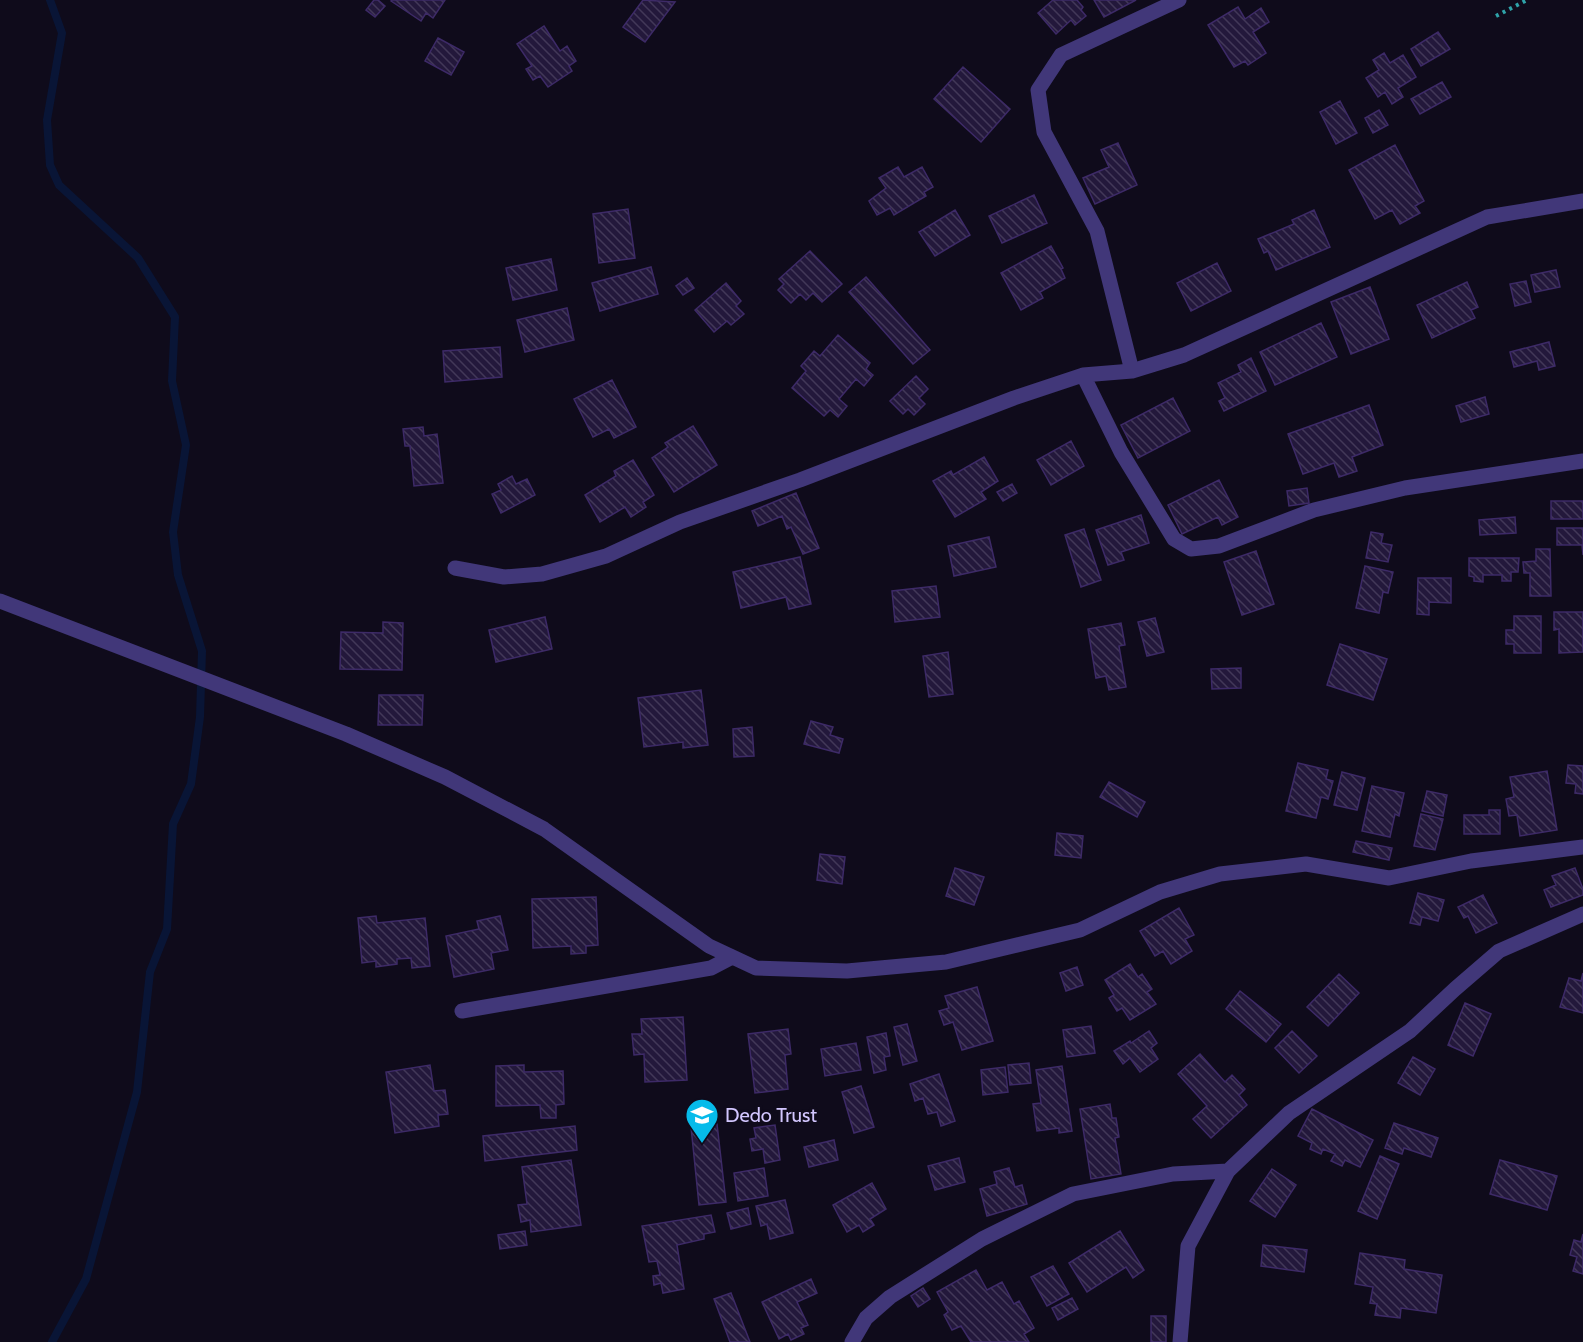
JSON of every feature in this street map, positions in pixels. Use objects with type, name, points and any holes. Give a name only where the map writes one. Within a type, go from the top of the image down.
[{"type":"street","points":[[1132,371],[1097,231],[1044,132],[1038,90],[1061,56],[1179,0]]},
{"type":"street","points":[[455,568],[504,577],[542,574],[606,556],[680,522],[800,480],[1014,398],[1083,375],[1132,371],[1184,355],[1487,217],[1583,201]]},
{"type":"street","points":[[1083,375],[1121,452],[1174,539],[1191,549],[1219,546],[1314,510],[1405,488],[1583,461]]},
{"type":"street","points":[[0,601],[346,734],[445,777],[544,829],[709,946],[756,969],[847,971],[946,962],[1080,930],[1160,892],[1220,874],[1306,864],[1389,878],[1471,861],[1583,846]]},
{"type":"street","points":[[1180,1342],[1188,1246],[1228,1171],[1289,1113],[1410,1031],[1455,988],[1499,951],[1583,914]]},
{"type":"street","points":[[462,1011],[711,968],[732,957]]},
{"type":"street","points":[[852,1342],[866,1318],[890,1297],[982,1239],[1073,1194],[1173,1174],[1228,1171]]},
{"type":"path","points":[[1496,16],[1527,0]]},
{"type":"building","points":[[374,0],[378,0],[385,6],[375,17],[366,10]]},
{"type":"building","points":[[392,0],[445,0],[433,18],[426,13],[421,21]]},
{"type":"building","points":[[643,0],[675,2],[645,42],[623,27]]},
{"type":"building","points":[[1053,0],[1077,0],[1086,16],[1075,25],[1071,20],[1056,34],[1038,13]]},
{"type":"building","points":[[1094,0],[1136,0],[1104,17]]},
{"type":"building","points":[[1238,7],[1245,19],[1261,8],[1269,22],[1253,32],[1266,53],[1248,65],[1245,61],[1234,67],[1208,25]]},
{"type":"building","points":[[544,26],[560,51],[567,46],[576,61],[569,66],[572,71],[548,87],[540,76],[533,80],[526,69],[532,66],[517,44]]},
{"type":"building","points":[[1438,32],[1450,49],[1421,66],[1411,49]]},
{"type":"building","points":[[438,38],[464,52],[451,75],[425,61]]},
{"type":"building","points":[[1384,53],[1390,63],[1403,55],[1416,77],[1398,88],[1403,97],[1392,104],[1385,92],[1378,97],[1366,78],[1379,70],[1373,60]]},
{"type":"building","points":[[963,67],[1010,109],[981,142],[934,99]]},
{"type":"building","points":[[1442,82],[1451,97],[1420,114],[1411,99]]},
{"type":"building","points":[[1340,101],[1357,133],[1336,144],[1320,112]]},
{"type":"building","points":[[1379,110],[1388,125],[1373,133],[1365,118]]},
{"type":"building","points":[[1118,143],[1137,185],[1095,204],[1083,178],[1109,167],[1101,150]]},
{"type":"building","points":[[1395,145],[1424,201],[1415,206],[1420,213],[1400,224],[1392,210],[1375,219],[1349,170]]},
{"type":"building","points":[[898,167],[904,177],[922,167],[933,187],[924,192],[926,196],[894,215],[890,208],[877,215],[869,201],[886,188],[879,178]]},
{"type":"building","points":[[1034,195],[1047,223],[1002,243],[989,216]]},
{"type":"building","points":[[628,209],[635,258],[599,263],[593,214]]},
{"type":"building","points":[[955,210],[970,235],[935,256],[919,232]]},
{"type":"building","points":[[1314,210],[1330,247],[1276,270],[1268,251],[1264,253],[1258,239],[1294,224],[1292,220]]},
{"type":"building","points":[[1051,246],[1063,268],[1061,269],[1065,278],[1040,292],[1043,298],[1021,310],[1001,273]]},
{"type":"building","points":[[810,251],[842,284],[822,302],[813,293],[806,300],[800,294],[791,303],[778,290],[784,284],[779,279]]},
{"type":"building","points":[[551,259],[557,290],[513,300],[506,268]]},
{"type":"building","points":[[1217,263],[1231,291],[1191,311],[1177,283]]},
{"type":"building","points":[[651,267],[658,294],[600,311],[592,283]]},
{"type":"building","points":[[1556,270],[1560,287],[1535,292],[1531,275]]},
{"type":"building","points":[[866,277],[930,350],[913,364],[849,292]]},
{"type":"building","points":[[687,278],[694,288],[683,295],[676,286]]},
{"type":"building","points":[[1526,281],[1531,302],[1515,306],[1510,284]]},
{"type":"building","points":[[1467,282],[1478,307],[1471,310],[1475,318],[1432,338],[1417,305]]},
{"type":"building","points":[[726,283],[741,301],[736,306],[744,314],[731,325],[727,321],[714,332],[695,310]]},
{"type":"building","points":[[1370,287],[1389,339],[1351,354],[1331,302]]},
{"type":"building","points":[[567,308],[574,340],[525,352],[517,320]]},
{"type":"building","points":[[1321,323],[1337,357],[1275,385],[1260,352]]},
{"type":"building","points":[[838,335],[870,363],[866,369],[873,375],[864,386],[856,379],[839,399],[847,406],[838,417],[830,410],[824,416],[792,388],[806,371],[801,366],[814,351],[820,356]]},
{"type":"building","points":[[1549,342],[1555,366],[1539,370],[1537,361],[1514,367],[1510,352]]},
{"type":"building","points":[[500,347],[502,377],[445,382],[443,351]]},
{"type":"building","points":[[1251,358],[1266,391],[1224,411],[1219,401],[1225,398],[1218,383],[1241,372],[1238,365]]},
{"type":"building","points":[[916,376],[928,389],[919,398],[925,404],[914,415],[908,409],[903,414],[890,401]]},
{"type":"building","points":[[612,380],[636,427],[614,438],[609,429],[593,437],[574,399]]},
{"type":"building","points":[[1485,397],[1489,414],[1461,422],[1456,406]]},
{"type":"building","points":[[1173,398],[1190,431],[1138,458],[1121,425]]},
{"type":"building","points":[[1369,405],[1383,445],[1352,457],[1357,471],[1339,477],[1334,463],[1303,474],[1288,434]]},
{"type":"building","points":[[693,426],[717,465],[674,492],[652,458],[668,447],[665,443]]},
{"type":"building","points":[[423,427],[424,436],[437,434],[443,483],[414,486],[410,446],[405,446],[403,429]]},
{"type":"building","points":[[1071,441],[1084,466],[1051,485],[1037,460]]},
{"type":"building","points":[[984,457],[998,481],[981,492],[986,499],[955,517],[933,481],[951,471],[953,475]]},
{"type":"building","points":[[633,460],[654,495],[643,502],[646,507],[631,517],[625,507],[600,522],[585,495],[616,476],[614,471]]},
{"type":"building","points":[[512,476],[516,484],[527,479],[535,495],[501,513],[492,494],[501,490],[498,484]]},
{"type":"building","points":[[1219,480],[1238,517],[1222,525],[1218,517],[1182,534],[1168,505]]},
{"type":"building","points":[[1012,484],[1017,493],[1003,501],[997,492]]},
{"type":"building","points":[[1307,488],[1309,503],[1289,506],[1287,491]]},
{"type":"building","points":[[796,493],[819,548],[803,554],[791,527],[787,529],[782,516],[758,526],[752,511]]},
{"type":"building","points":[[1551,501],[1583,501],[1583,519],[1551,519]]},
{"type":"building","points":[[1141,515],[1149,543],[1121,552],[1124,560],[1108,565],[1096,530]]},
{"type":"building","points":[[1515,517],[1516,533],[1480,535],[1479,520]]},
{"type":"building","points":[[1557,528],[1583,528],[1583,555],[1582,545],[1557,545]]},
{"type":"building","points":[[1084,529],[1101,580],[1081,587],[1065,535]]},
{"type":"building","points":[[1371,532],[1383,534],[1381,543],[1392,545],[1388,562],[1366,558]]},
{"type":"building","points":[[989,537],[996,567],[954,576],[948,546]]},
{"type":"building","points":[[1536,549],[1550,549],[1551,596],[1530,596],[1530,573],[1524,573],[1523,562],[1536,561]]},
{"type":"building","points":[[1256,551],[1274,604],[1242,615],[1224,562]]},
{"type":"building","points":[[800,557],[811,604],[789,609],[786,597],[741,608],[733,572]]},
{"type":"building","points":[[1469,558],[1519,558],[1518,572],[1511,572],[1511,581],[1502,581],[1502,575],[1483,575],[1483,582],[1474,581],[1474,577],[1469,576]]},
{"type":"building","points":[[1365,566],[1393,572],[1388,593],[1383,592],[1379,613],[1356,608]]},
{"type":"building","points":[[1418,578],[1451,578],[1451,603],[1429,602],[1429,615],[1417,614]]},
{"type":"building","points":[[936,586],[940,617],[895,622],[892,591]]},
{"type":"building","points":[[1554,612],[1583,612],[1583,652],[1559,653],[1559,629],[1554,630]]},
{"type":"building","points":[[1514,616],[1541,616],[1541,653],[1514,653],[1514,644],[1506,644],[1506,630],[1514,630]]},
{"type":"building","points":[[545,617],[552,649],[496,662],[489,630]]},
{"type":"building","points":[[1155,618],[1164,652],[1147,656],[1138,622]]},
{"type":"building","points":[[383,622],[403,623],[402,670],[340,669],[341,632],[383,633]]},
{"type":"building","points":[[1121,623],[1125,645],[1119,646],[1126,687],[1109,690],[1106,676],[1096,678],[1088,629]]},
{"type":"building","points":[[1340,644],[1387,659],[1373,700],[1327,685]]},
{"type":"building","points":[[948,652],[953,694],[929,697],[923,656]]},
{"type":"building","points":[[1241,668],[1241,688],[1212,689],[1211,669]]},
{"type":"building","points":[[701,690],[708,745],[683,748],[683,742],[644,747],[638,698]]},
{"type":"building","points":[[379,695],[423,695],[422,725],[378,725]]},
{"type":"building","points":[[811,721],[833,727],[830,735],[843,739],[839,753],[804,744]]},
{"type":"building","points":[[752,727],[754,756],[734,757],[733,729]]},
{"type":"building","points":[[1298,763],[1328,770],[1326,779],[1333,781],[1328,799],[1321,797],[1316,818],[1286,811]]},
{"type":"building","points":[[1568,765],[1583,766],[1583,794],[1575,793],[1576,784],[1566,783]]},
{"type":"building","points":[[1547,771],[1557,830],[1520,836],[1517,815],[1509,816],[1506,799],[1514,797],[1510,777]]},
{"type":"building","points":[[1342,772],[1365,778],[1357,810],[1334,805]]},
{"type":"building","points":[[1109,782],[1145,802],[1137,817],[1100,797]]},
{"type":"building","points":[[1372,786],[1404,793],[1399,816],[1395,814],[1390,837],[1362,831]]},
{"type":"building","points":[[1427,791],[1447,795],[1443,816],[1422,811]]},
{"type":"building","points":[[1489,810],[1500,810],[1500,834],[1464,834],[1464,815],[1489,815]]},
{"type":"building","points":[[1421,814],[1443,819],[1435,850],[1414,846]]},
{"type":"building","points":[[1057,833],[1083,836],[1081,858],[1055,855]]},
{"type":"building","points":[[1356,841],[1392,848],[1389,860],[1353,852]]},
{"type":"building","points":[[820,854],[845,857],[842,884],[817,880]]},
{"type":"building","points":[[955,868],[984,877],[974,905],[946,896]]},
{"type":"building","points":[[1575,868],[1583,895],[1551,907],[1544,890],[1556,885],[1552,876]]},
{"type":"building","points":[[1418,893],[1444,900],[1438,921],[1422,917],[1420,925],[1410,923]]},
{"type":"building","points":[[1483,895],[1497,923],[1476,933],[1468,916],[1464,918],[1458,907]]},
{"type":"building","points":[[596,897],[598,945],[586,946],[586,953],[571,954],[571,946],[533,948],[532,899]]},
{"type":"building","points":[[1179,908],[1194,935],[1185,939],[1192,951],[1171,964],[1163,951],[1155,956],[1140,931]]},
{"type":"building","points":[[376,916],[377,923],[425,918],[430,966],[412,968],[411,958],[397,959],[397,964],[376,967],[376,961],[362,963],[358,918]]},
{"type":"building","points":[[500,916],[508,950],[491,953],[494,969],[454,977],[446,936],[479,929],[477,921]]},
{"type":"building","points":[[1130,964],[1138,977],[1142,974],[1152,989],[1147,992],[1156,1004],[1130,1020],[1122,1008],[1117,1011],[1109,998],[1114,995],[1105,980]]},
{"type":"building","points":[[1077,967],[1083,985],[1066,991],[1060,973]]},
{"type":"building","points":[[1583,973],[1583,1013],[1560,1007],[1569,978],[1581,981]]},
{"type":"building","points":[[1339,974],[1359,993],[1328,1026],[1307,1007]]},
{"type":"building","points":[[977,987],[993,1041],[962,1050],[953,1022],[944,1025],[939,1011],[949,1008],[945,996]]},
{"type":"building","points":[[1240,991],[1281,1024],[1266,1042],[1226,1009]]},
{"type":"building","points":[[1465,1003],[1491,1014],[1473,1056],[1448,1045]]},
{"type":"building","points":[[683,1017],[687,1080],[645,1082],[644,1054],[634,1055],[632,1034],[642,1034],[641,1019]]},
{"type":"building","points":[[907,1024],[917,1061],[903,1065],[894,1027]]},
{"type":"building","points":[[1091,1026],[1095,1053],[1067,1057],[1063,1030]]},
{"type":"building","points":[[788,1029],[791,1054],[785,1055],[788,1089],[755,1093],[748,1034]]},
{"type":"building","points":[[1149,1031],[1157,1043],[1151,1048],[1158,1059],[1140,1072],[1130,1058],[1123,1064],[1114,1051]]},
{"type":"building","points":[[1292,1031],[1317,1056],[1299,1073],[1275,1048]]},
{"type":"building","points":[[886,1033],[890,1056],[884,1057],[886,1070],[874,1073],[867,1037]]},
{"type":"building","points":[[856,1043],[861,1070],[825,1076],[821,1049]]},
{"type":"building","points":[[1200,1054],[1225,1082],[1232,1075],[1245,1089],[1239,1095],[1247,1105],[1211,1138],[1193,1119],[1207,1106],[1178,1074]]},
{"type":"building","points":[[1413,1057],[1435,1069],[1420,1095],[1398,1083]]},
{"type":"building","points":[[1029,1063],[1031,1083],[1010,1085],[1008,1065]]},
{"type":"building","points":[[430,1065],[434,1091],[445,1090],[448,1114],[438,1115],[439,1126],[395,1133],[386,1072]]},
{"type":"building","points":[[524,1065],[524,1072],[563,1071],[564,1104],[556,1105],[556,1118],[541,1118],[540,1105],[496,1106],[496,1066]]},
{"type":"building","points":[[1062,1066],[1072,1131],[1059,1133],[1059,1128],[1037,1131],[1033,1104],[1041,1103],[1036,1070]]},
{"type":"building","points":[[1005,1067],[1008,1092],[983,1095],[981,1070]]},
{"type":"building","points":[[939,1074],[955,1121],[941,1126],[937,1112],[928,1114],[923,1098],[915,1101],[910,1084]]},
{"type":"building","points":[[861,1086],[874,1127],[854,1133],[842,1092]]},
{"type":"building","points":[[1110,1104],[1112,1118],[1116,1118],[1119,1137],[1115,1138],[1121,1174],[1091,1179],[1080,1109]]},
{"type":"building","points":[[1312,1109],[1373,1140],[1360,1167],[1345,1160],[1342,1166],[1331,1161],[1335,1154],[1323,1149],[1321,1154],[1310,1149],[1312,1143],[1298,1136]]},
{"type":"building","points":[[1394,1123],[1438,1138],[1431,1157],[1404,1148],[1402,1154],[1385,1148]]},
{"type":"building","points":[[717,1124],[726,1202],[699,1205],[691,1127]]},
{"type":"building","points":[[775,1125],[780,1160],[765,1163],[763,1149],[752,1151],[750,1139],[756,1138],[754,1128]]},
{"type":"building","points":[[575,1126],[577,1150],[485,1161],[483,1136]]},
{"type":"building","points":[[834,1140],[838,1160],[809,1167],[804,1147]]},
{"type":"building","points":[[1380,1156],[1399,1164],[1377,1219],[1358,1211]]},
{"type":"building","points":[[959,1158],[965,1182],[935,1190],[928,1166]]},
{"type":"building","points":[[571,1160],[581,1225],[531,1232],[530,1220],[521,1222],[518,1205],[527,1204],[522,1167]]},
{"type":"building","points":[[1500,1160],[1557,1176],[1547,1210],[1490,1194]]},
{"type":"building","points":[[764,1168],[768,1196],[738,1201],[734,1173]]},
{"type":"building","points":[[1009,1168],[1015,1187],[1022,1185],[1027,1204],[987,1216],[980,1189],[997,1184],[994,1172]]},
{"type":"building","points":[[1272,1169],[1296,1185],[1275,1217],[1250,1201]]},
{"type":"building","points":[[872,1183],[886,1209],[870,1219],[874,1225],[863,1232],[859,1225],[847,1232],[833,1205]]},
{"type":"building","points":[[785,1200],[793,1233],[770,1239],[767,1224],[761,1226],[756,1206]]},
{"type":"building","points":[[748,1208],[751,1224],[731,1229],[727,1213]]},
{"type":"building","points":[[711,1215],[715,1232],[704,1234],[704,1239],[677,1245],[684,1289],[663,1293],[661,1283],[654,1285],[653,1276],[660,1275],[657,1261],[649,1262],[642,1226]]},
{"type":"building","points":[[525,1231],[527,1245],[500,1249],[498,1235]]},
{"type":"building","points":[[1120,1231],[1144,1270],[1133,1278],[1126,1267],[1087,1292],[1069,1263]]},
{"type":"building","points":[[1583,1234],[1583,1274],[1573,1271],[1577,1257],[1570,1255],[1574,1240],[1581,1242]]},
{"type":"building","points":[[1263,1245],[1307,1250],[1304,1272],[1261,1266]]},
{"type":"building","points":[[1360,1253],[1405,1260],[1404,1269],[1442,1275],[1436,1313],[1401,1308],[1400,1318],[1375,1315],[1377,1304],[1370,1303],[1373,1287],[1355,1284]]},
{"type":"building","points":[[1053,1266],[1069,1294],[1047,1306],[1031,1277]]},
{"type":"building","points":[[976,1270],[987,1290],[1002,1282],[1014,1304],[1019,1301],[1034,1328],[1024,1334],[1029,1342],[971,1342],[961,1326],[952,1330],[944,1315],[948,1312],[937,1292]]},
{"type":"building","points":[[811,1279],[817,1293],[797,1302],[808,1325],[801,1328],[804,1334],[791,1340],[788,1334],[779,1339],[762,1302]]},
{"type":"building","points":[[923,1288],[930,1299],[918,1307],[911,1296]]},
{"type":"building","points":[[731,1293],[750,1342],[730,1342],[714,1299]]},
{"type":"building","points":[[1072,1298],[1078,1309],[1058,1320],[1052,1308]]},
{"type":"building","points":[[1151,1316],[1166,1316],[1166,1342],[1151,1342]]},
{"type":"waterway","points":[[50,0],[62,33],[47,120],[50,165],[59,185],[138,258],[175,317],[172,381],[186,445],[173,532],[178,575],[202,651],[200,717],[191,784],[173,824],[167,929],[150,972],[137,1092],[86,1279],[52,1342]]},
{"type":"place","name":"Dedo Trust","points":[[702,1144]]}]
